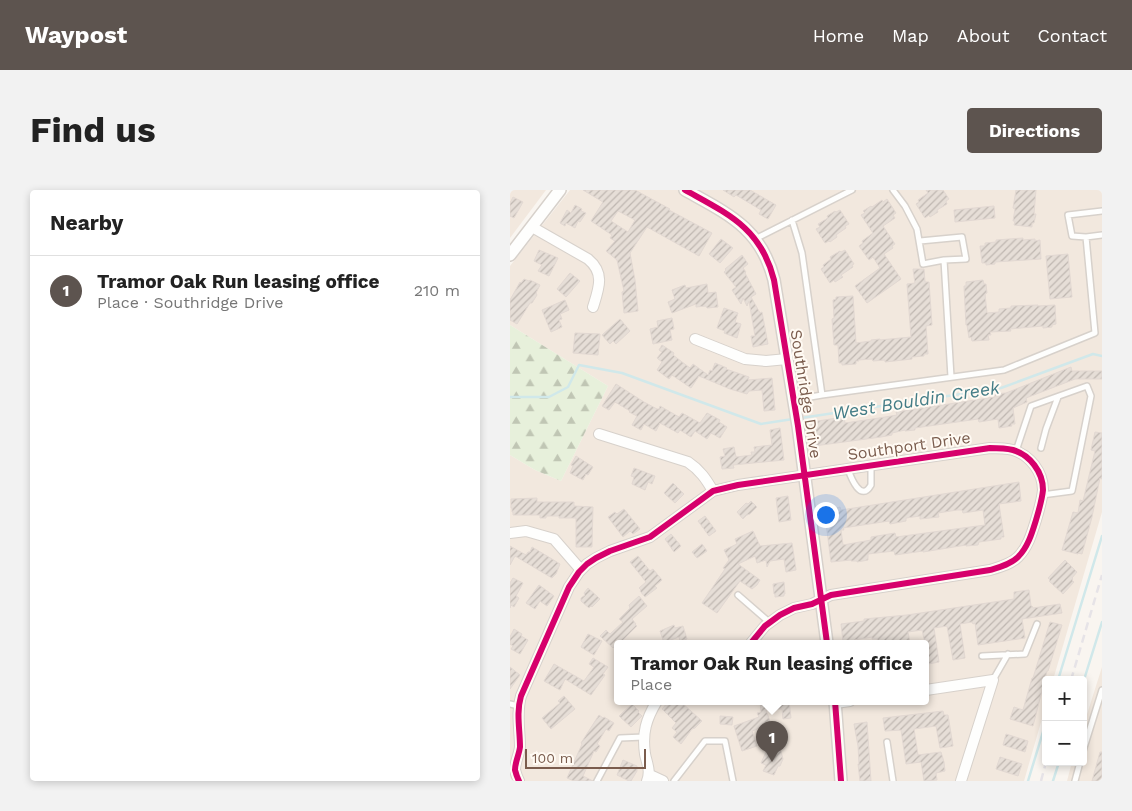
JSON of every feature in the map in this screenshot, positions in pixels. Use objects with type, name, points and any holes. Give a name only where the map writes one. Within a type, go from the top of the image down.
[{"type":"street","points":[[510,255],[560,190]]},
{"type":"street","name":"Southridge Drive","points":[[691,192],[732,217],[749,231],[767,258],[773,274],[798,426],[827,640]]},
{"type":"street","points":[[532,227],[594,264],[598,271],[599,286],[593,307]]},
{"type":"street","points":[[695,340],[745,359],[766,362],[787,359]]},
{"type":"street","points":[[599,434],[688,462],[696,467],[705,477],[713,491]]},
{"type":"street","name":"Southport Drive","points":[[520,781],[515,766],[519,750],[514,705],[521,696],[569,587],[587,564],[610,551],[650,537],[713,491],[738,485],[990,448],[1016,451]]},
{"type":"street","points":[[753,640],[764,626],[780,615],[794,608],[812,604],[831,594],[990,570],[1004,566],[1016,559],[1024,550],[1032,535],[1043,488],[1037,468],[1029,459],[1016,451]]},
{"type":"street","points":[[510,533],[526,531],[554,539],[581,570]]},
{"type":"street","points":[[929,690],[993,680],[961,781]]},
{"type":"street","points":[[655,705],[648,716],[644,731],[645,757],[649,768],[648,778],[663,781]]},
{"type":"street","points":[[835,705],[841,781]]},
{"type":"lane","points":[[756,239],[852,190]]},
{"type":"lane","points":[[893,190],[905,206],[917,229],[923,264],[944,260],[966,259],[962,237],[920,241]]},
{"type":"lane","points":[[1102,211],[1068,215],[1072,236],[1102,235]]},
{"type":"lane","points":[[792,220],[802,253],[822,395]]},
{"type":"lane","points":[[794,405],[822,395],[1004,370],[1095,333],[1086,237]]},
{"type":"lane","points":[[944,260],[951,378]]},
{"type":"lane","points":[[1016,451],[1031,406],[1087,386],[1091,396],[1072,491],[1042,495]]},
{"type":"lane","points":[[1041,448],[1058,397]]},
{"type":"lane","points":[[848,469],[856,488],[863,491],[870,488],[871,485],[871,466]]},
{"type":"lane","points":[[738,595],[769,622]]},
{"type":"lane","points":[[982,656],[1025,654],[1037,624]]},
{"type":"lane","points":[[993,680],[1008,654]]},
{"type":"lane","points":[[1087,738],[1102,690]]},
{"type":"lane","points":[[597,781],[620,738],[644,737]]},
{"type":"lane","points":[[674,781],[705,742],[718,741],[725,741],[733,781]]},
{"type":"lane","points":[[888,742],[893,781]]},
{"type":"lane","points":[[1075,781],[1079,766]]},
{"type":"shaded area","points":[[510,190],[546,190],[510,238]]},
{"type":"shaded area","points":[[570,190],[1102,190],[1102,512],[1054,676],[1042,676],[1042,719],[1024,781],[510,781],[510,455],[535,470],[561,481],[608,386],[510,325],[510,266]]},
{"type":"shaded area","points":[[1102,667],[1102,781],[1067,781],[1071,766],[1087,766],[1087,714]]},
{"type":"green space","points":[[510,325],[608,386],[561,481],[535,470],[510,455]]},
{"type":"building","points":[[583,190],[635,190],[712,233],[699,256],[647,227],[630,253],[638,311],[624,313],[622,292],[624,291],[617,260],[606,251],[615,241],[610,238],[612,235],[591,221],[603,202]],"holes":[[[618,211],[635,220],[628,232],[611,221]]]},
{"type":"building","points":[[723,190],[750,190],[776,205],[768,219],[759,214],[761,210],[736,195],[734,197]]},
{"type":"building","points":[[926,190],[943,190],[949,199],[946,201],[947,204],[937,210],[938,212],[925,218],[916,204],[919,202],[918,200],[928,193]]},
{"type":"building","points":[[1016,190],[1036,190],[1034,214],[1036,214],[1032,227],[1014,225],[1015,209],[1013,208]]},
{"type":"building","points":[[513,197],[523,202],[514,218],[510,216],[510,203]]},
{"type":"building","points":[[887,199],[896,213],[893,215],[895,218],[883,226],[895,244],[892,246],[893,248],[884,254],[901,279],[867,303],[855,286],[880,268],[873,257],[869,260],[859,246],[863,243],[862,241],[873,233],[861,215],[865,213],[863,211],[871,206]]},
{"type":"building","points":[[575,205],[586,213],[580,222],[578,221],[575,228],[566,223],[565,226],[560,223],[567,210],[571,213]]},
{"type":"building","points":[[994,206],[995,218],[955,222],[954,210]]},
{"type":"building","points":[[840,210],[849,224],[836,235],[837,237],[825,243],[816,229],[820,227],[818,224],[828,218],[827,216]]},
{"type":"building","points":[[1023,238],[1023,240],[1040,240],[1041,259],[995,262],[995,264],[986,265],[986,263],[982,263],[980,246],[985,246],[985,243],[996,242],[996,240]]},
{"type":"building","points":[[721,239],[733,248],[720,263],[709,254]]},
{"type":"building","points":[[539,250],[558,258],[549,276],[538,271],[542,265],[534,261]]},
{"type":"building","points":[[845,250],[854,264],[852,265],[853,267],[841,275],[843,277],[830,283],[821,269],[831,259],[830,257]]},
{"type":"building","points":[[1068,254],[1072,297],[1050,299],[1046,256]]},
{"type":"building","points":[[742,255],[748,264],[743,268],[756,294],[751,297],[760,313],[762,312],[768,344],[753,347],[751,336],[755,336],[749,301],[747,306],[743,298],[741,304],[732,290],[736,287],[724,272]]},
{"type":"building","points":[[913,269],[924,269],[925,282],[929,282],[932,325],[926,326],[928,354],[912,357],[912,359],[885,362],[885,360],[873,361],[872,359],[858,360],[856,364],[842,365],[842,363],[839,363],[838,345],[834,345],[833,300],[836,297],[853,296],[856,343],[911,337],[907,284],[915,283]]},
{"type":"building","points":[[570,273],[580,281],[566,297],[557,289]]},
{"type":"building","points":[[524,279],[540,285],[536,293],[537,295],[517,324],[510,320],[510,300],[520,282]]},
{"type":"building","points":[[983,280],[984,284],[986,284],[987,313],[999,312],[999,309],[1011,308],[1011,306],[1055,305],[1056,324],[1052,325],[1052,327],[1043,328],[1043,326],[990,332],[991,335],[988,335],[989,340],[972,341],[971,337],[969,338],[966,325],[964,286],[966,286],[966,282]]},
{"type":"building","points":[[707,284],[708,293],[716,292],[718,307],[696,307],[696,304],[672,313],[668,302],[675,299],[672,290],[685,285],[686,288]]},
{"type":"building","points":[[565,300],[569,310],[560,314],[562,319],[559,320],[562,327],[551,332],[542,310]]},
{"type":"building","points":[[724,308],[738,313],[735,322],[741,324],[737,338],[717,328]]},
{"type":"building","points":[[672,318],[674,329],[670,330],[672,340],[653,344],[650,329],[658,327],[657,321]]},
{"type":"building","points":[[620,319],[630,331],[616,344],[613,341],[610,344],[602,335]]},
{"type":"building","points":[[575,333],[600,334],[598,355],[573,353]]},
{"type":"building","points":[[662,345],[690,368],[693,364],[708,375],[715,363],[749,377],[748,380],[772,378],[775,410],[764,411],[762,390],[749,391],[747,394],[699,376],[691,388],[672,375],[669,379],[657,370],[662,362],[657,358],[662,352],[659,350]]},
{"type":"building","points":[[1071,367],[1072,371],[1102,371],[1102,379],[1075,379],[1026,398],[1027,402],[1013,408],[1015,424],[1011,424],[1012,426],[999,428],[998,419],[979,422],[978,419],[915,428],[915,430],[905,430],[881,437],[814,446],[811,422],[844,417],[845,423],[897,415],[896,412],[995,397],[994,394],[1006,393]]},
{"type":"building","points":[[616,384],[657,409],[660,406],[679,417],[682,413],[700,423],[707,413],[720,420],[719,422],[727,427],[720,438],[711,433],[707,439],[695,431],[691,437],[680,430],[678,433],[660,423],[656,431],[644,424],[641,430],[632,425],[637,416],[630,411],[615,402],[609,410],[602,406]]},
{"type":"building","points":[[780,428],[784,460],[733,465],[734,468],[722,469],[720,457],[725,456],[723,449],[734,447],[736,457],[752,455],[751,452],[755,452],[754,447],[772,445],[770,430]]},
{"type":"building","points":[[1095,432],[1102,433],[1102,479],[1100,478],[1082,554],[1078,554],[1062,550],[1073,512],[1078,513],[1080,500],[1083,501],[1095,451],[1091,450]]},
{"type":"building","points":[[576,456],[593,467],[583,480],[570,473],[573,466],[571,465]]},
{"type":"building","points":[[634,468],[655,476],[652,484],[648,482],[645,490],[632,484],[634,477],[631,476]]},
{"type":"building","points":[[1019,482],[1021,501],[999,504],[1004,537],[1001,537],[1001,539],[979,542],[978,545],[966,545],[923,552],[895,555],[894,551],[868,554],[868,560],[857,562],[851,560],[831,562],[824,508],[840,507],[841,510]],"holes":[[[962,510],[963,513],[983,510],[985,525],[896,537],[895,533],[843,545],[841,530],[844,530],[843,528],[889,521],[890,524],[906,521],[906,518],[920,516],[920,519],[939,517],[938,513]]]},
{"type":"building","points":[[673,483],[684,494],[675,503],[664,493]]},
{"type":"building","points":[[788,496],[791,520],[779,522],[776,498]]},
{"type":"building","points":[[537,498],[537,502],[574,502],[574,506],[593,507],[592,547],[576,547],[576,518],[546,516],[546,518],[540,518],[540,515],[513,515],[511,499]]},
{"type":"building","points":[[751,501],[757,507],[743,519],[737,512],[746,503],[748,504]]},
{"type":"building","points":[[624,509],[640,529],[633,534],[630,531],[623,537],[608,517]]},
{"type":"building","points":[[705,516],[716,531],[709,536],[698,521]]},
{"type":"building","points":[[753,531],[760,546],[792,543],[796,570],[786,572],[784,559],[770,561],[767,567],[766,560],[757,563],[755,556],[738,564],[760,580],[752,589],[740,581],[717,613],[702,603],[729,560],[724,550],[737,544],[735,539]]},
{"type":"building","points":[[671,534],[681,546],[674,552],[665,539]]},
{"type":"building","points":[[702,544],[707,551],[697,558],[692,552]]},
{"type":"building","points":[[510,546],[526,555],[532,547],[552,559],[560,564],[556,574],[552,578],[515,556],[510,565]]},
{"type":"building","points":[[638,556],[650,571],[653,569],[662,580],[655,586],[657,588],[645,597],[639,588],[646,582],[630,562]]},
{"type":"building","points":[[1065,560],[1077,572],[1072,578],[1074,582],[1063,594],[1048,578]]},
{"type":"building","points":[[513,578],[523,583],[516,596],[519,598],[514,607],[511,605],[510,608],[510,583]]},
{"type":"building","points":[[784,582],[784,596],[775,597],[773,584]]},
{"type":"building","points":[[539,585],[554,596],[547,606],[540,601],[535,609],[526,603]]},
{"type":"building","points":[[588,588],[600,599],[589,608],[581,601]]},
{"type":"building","points":[[1029,590],[1031,606],[1033,608],[1060,604],[1062,613],[1022,619],[1025,638],[978,645],[975,623],[960,624],[965,658],[953,660],[947,626],[934,628],[939,662],[929,664],[929,640],[924,640],[922,630],[908,632],[909,640],[877,640],[872,639],[872,637],[843,640],[841,624],[864,621],[864,619],[907,615],[1014,599],[1014,592]]},
{"type":"building","points":[[639,596],[647,606],[632,619],[637,626],[623,640],[614,640],[613,648],[600,636],[606,630],[610,634],[623,622],[619,619],[630,608],[629,605]]},
{"type":"building","points":[[1050,622],[1062,625],[1048,671],[1046,676],[1042,676],[1042,691],[1033,726],[1010,719],[1014,707],[1023,710]]},
{"type":"building","points":[[674,625],[675,628],[683,626],[687,639],[680,640],[679,637],[663,640],[660,631]]},
{"type":"building","points":[[514,629],[528,640],[520,654],[511,649],[513,646],[510,644],[510,637]]},
{"type":"building","points":[[588,634],[602,641],[594,655],[581,647]]},
{"type":"building","points":[[593,658],[608,667],[603,674],[605,675],[591,695],[565,679],[560,690],[544,681],[554,664],[584,681],[594,667],[589,664]]},
{"type":"building","points":[[510,667],[520,675],[510,689]]},
{"type":"building","points":[[564,696],[575,709],[551,729],[542,718],[560,703],[558,701]]},
{"type":"building","points":[[633,705],[642,716],[631,727],[619,716]]},
{"type":"building","points":[[666,705],[684,705],[702,721],[692,729],[681,744],[673,737],[677,732],[672,728],[676,723],[662,709]]},
{"type":"building","points":[[760,705],[789,705],[791,718],[783,719],[782,709],[766,710],[771,724],[752,731],[757,746],[742,751],[734,726],[759,717],[757,713],[761,712]]},
{"type":"building","points":[[943,711],[944,715],[948,715],[953,746],[940,748],[936,726],[914,729],[918,755],[941,752],[944,762],[945,771],[936,773],[937,780],[924,781],[921,762],[906,764],[901,730],[885,731],[883,718]]},
{"type":"building","points":[[599,715],[614,723],[609,731],[606,729],[597,744],[600,746],[596,752],[594,751],[583,776],[593,781],[574,781],[567,778],[581,743]]},
{"type":"building","points":[[720,716],[733,717],[732,725],[720,724]]},
{"type":"building","points":[[867,722],[871,781],[860,781],[858,746],[854,724]]},
{"type":"building","points":[[1006,734],[1028,741],[1025,752],[1003,745]]},
{"type":"building","points":[[774,749],[781,751],[783,759],[774,775],[763,771],[766,765],[761,763],[766,752],[772,754]]},
{"type":"building","points":[[1100,752],[1102,752],[1102,781],[1092,781]]},
{"type":"building","points":[[1000,757],[1022,764],[1018,776],[996,769]]},
{"type":"building","points":[[623,760],[637,766],[637,771],[631,781],[617,775]]},
{"type":"waterway","name":"West Bouldin Creek","points":[[801,418],[1001,388],[1093,354],[1102,356]]},
{"type":"waterway","name":"West Bouldin Creek","points":[[510,397],[549,397],[568,387],[579,365],[622,373],[761,424],[793,419]]},
{"type":"waterway","points":[[1059,676],[1102,536]]},
{"type":"waterway","points":[[1085,676],[1102,622]]},
{"type":"waterway","points":[[1028,781],[1042,735]]},
{"type":"waterway","points":[[1053,781],[1058,766]]},
{"type":"railway","points":[[1072,676],[1102,575]]},
{"type":"railway","points":[[1041,781],[1045,766]]},
{"type":"cycle path","points":[[685,190],[741,224],[761,247],[774,280],[798,426],[827,640]]},
{"type":"cycle path","points":[[519,781],[515,770],[520,747],[518,715],[521,696],[569,587],[579,572],[596,558],[650,537],[713,491],[738,485],[990,448],[1019,452],[1030,460],[1038,471],[1043,490],[1038,512],[1027,544],[1012,562],[990,570],[831,595],[780,615],[765,626],[753,640]]},
{"type":"cycle path","points":[[835,705],[841,781]]},
{"type":"place","name":"Tramor Oak Run leasing office","points":[[772,762]]}]
